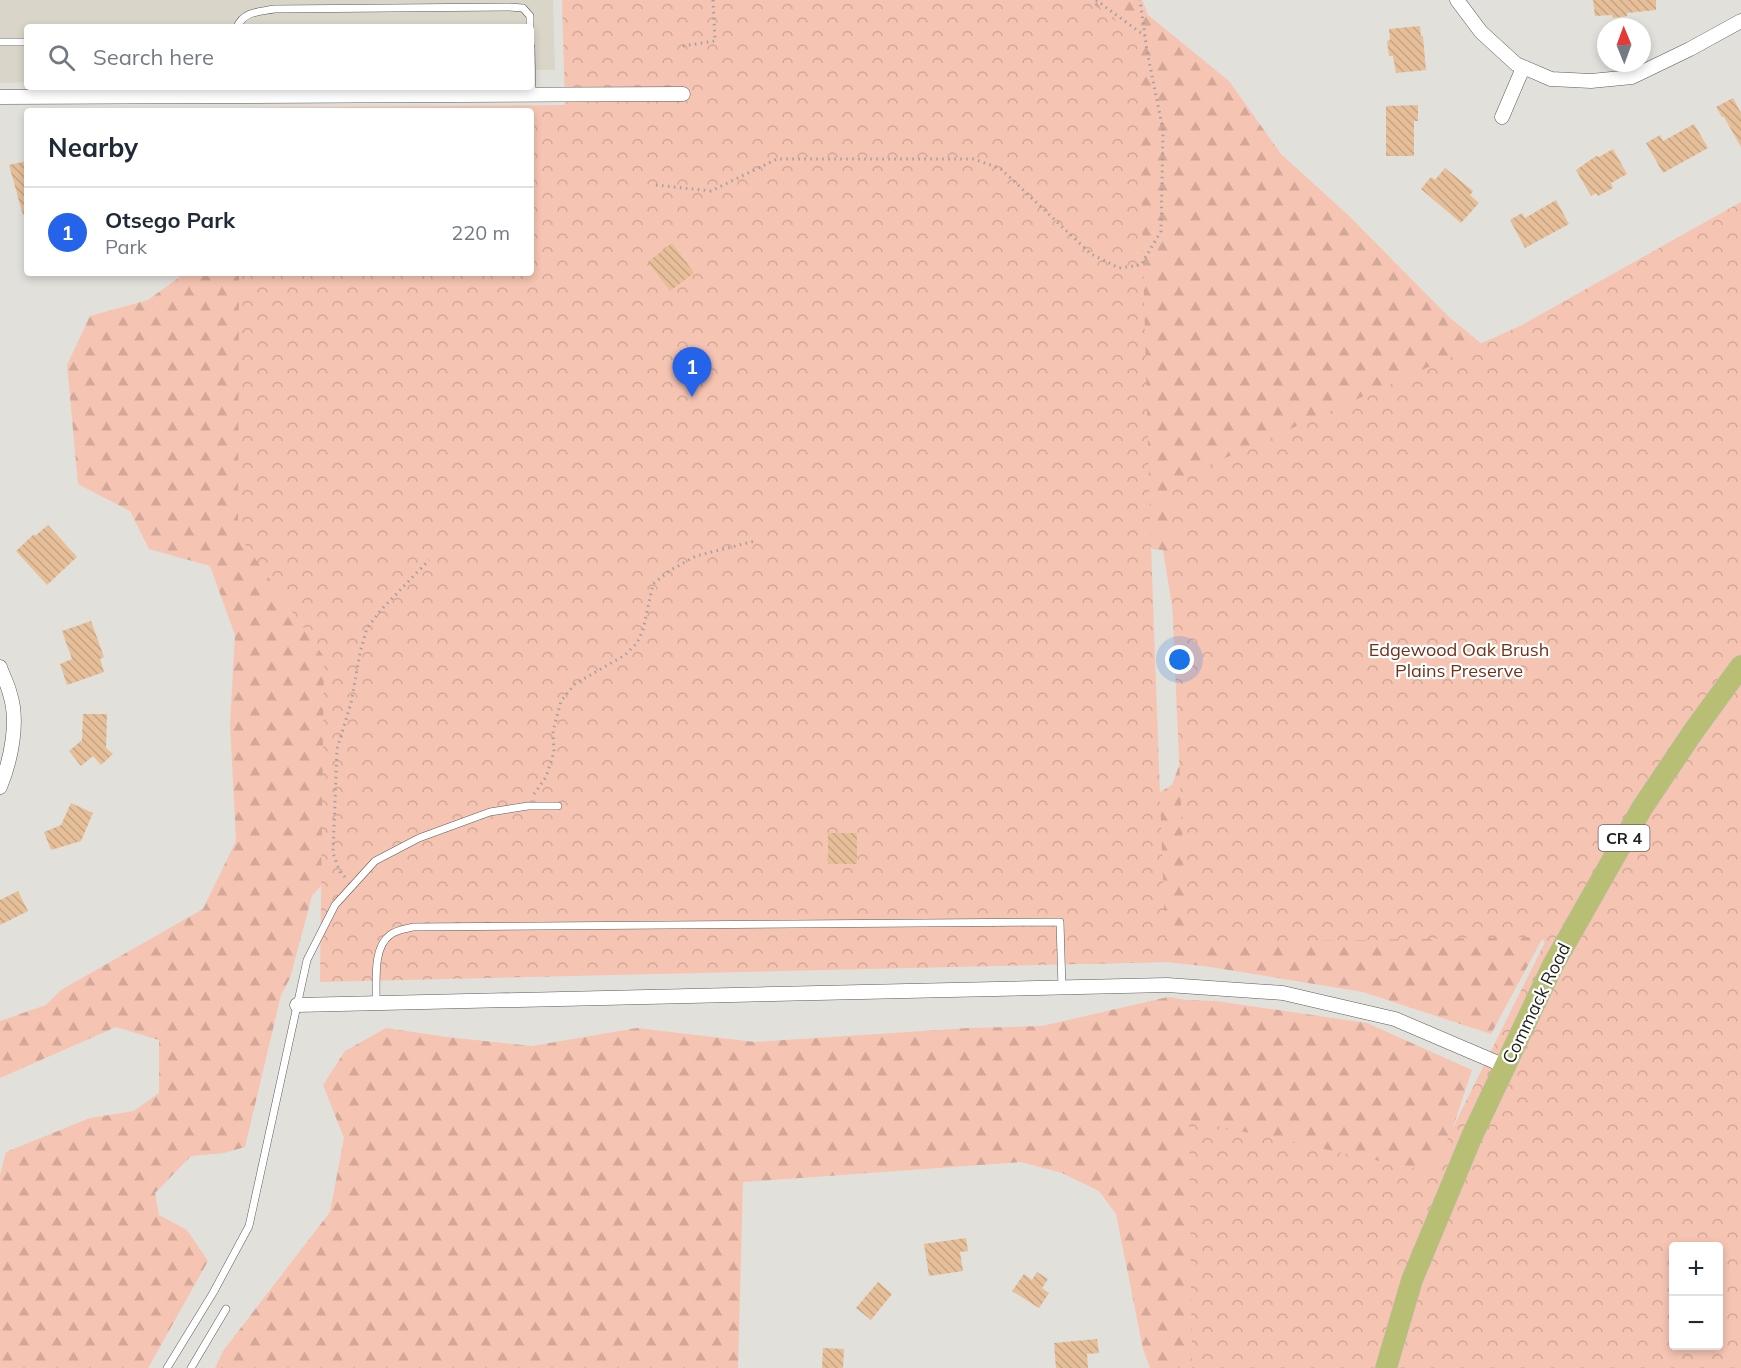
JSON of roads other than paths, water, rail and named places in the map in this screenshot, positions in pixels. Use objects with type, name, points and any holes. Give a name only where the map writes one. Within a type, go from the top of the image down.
[{"type":"main road","name":"Commack Road","points":[[1386,1368],[1412,1280],[1472,1136],[1553,965],[1642,808],[1741,666]]},
{"type":"street","points":[[1457,0],[1481,32],[1516,64],[1551,79],[1591,81],[1632,77],[1741,21]]},
{"type":"street","points":[[1502,117],[1523,68]]},
{"type":"street","points":[[0,97],[236,92],[532,96],[682,94]]},
{"type":"street","points":[[0,667],[11,696],[13,727],[8,769],[0,787]]},
{"type":"street","points":[[297,1005],[1167,986],[1283,993],[1395,1018],[1505,1066]]},
{"type":"lane","points":[[238,24],[249,13],[274,9],[509,7],[524,8],[530,16],[530,24]]},
{"type":"lane","points":[[0,42],[24,42]]},
{"type":"lane","points":[[532,90],[532,96]]},
{"type":"lane","points":[[167,1368],[213,1293],[249,1226],[306,960],[335,905],[375,861],[418,838],[490,812],[519,807],[558,806]]},
{"type":"lane","points":[[376,1004],[378,960],[382,942],[392,933],[413,927],[1060,922],[1062,988]]},
{"type":"lane","points":[[191,1368],[226,1309]]},
{"type":"place","name":"Otsego Park","points":[[692,397]]},
{"type":"park label","name":"Edgewood Oak Brush Plains Preserve","points":[[1459,659]]}]
